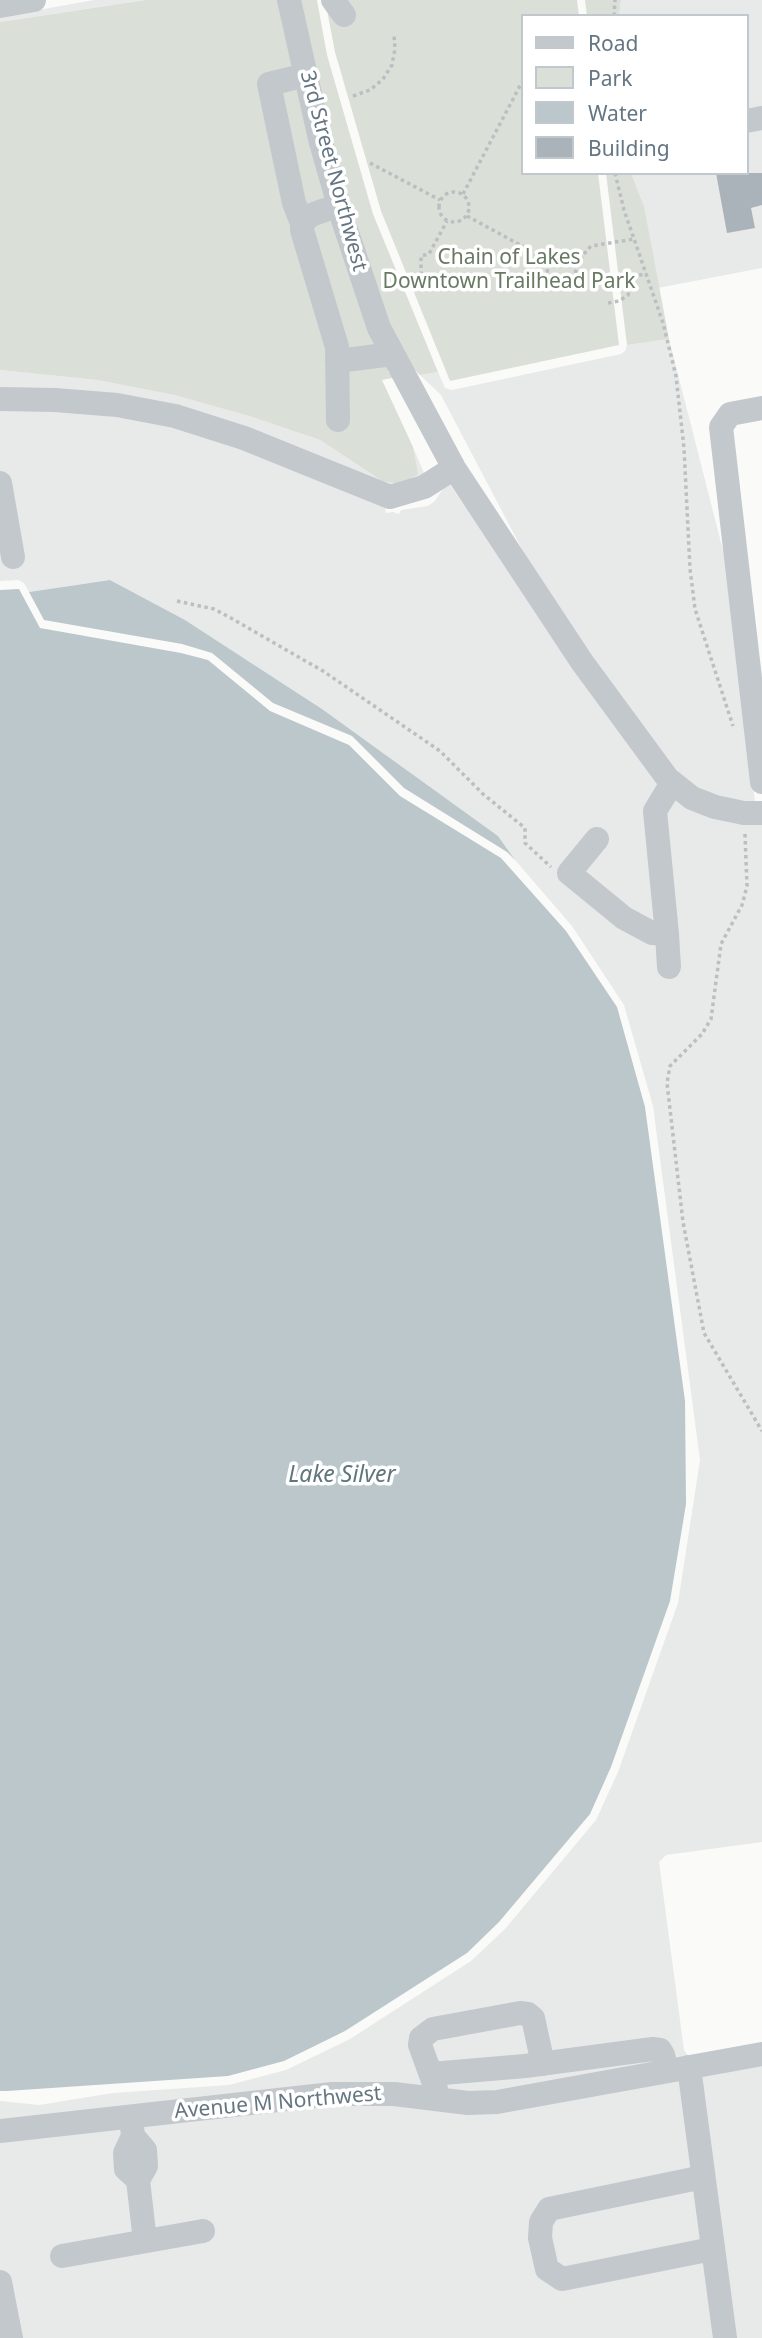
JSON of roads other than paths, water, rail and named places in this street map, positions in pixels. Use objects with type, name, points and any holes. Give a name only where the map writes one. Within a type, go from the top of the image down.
[{"type":"street","points":[[0,6],[34,0]]},
{"type":"street","name":"3rd Street Northwest","points":[[289,0],[339,205],[379,328],[454,468],[582,662],[672,783]]},
{"type":"street","points":[[306,75],[269,84],[293,203],[302,223],[337,347],[338,420]]},
{"type":"street","points":[[302,223],[311,215],[339,205]]},
{"type":"street","points":[[337,361],[393,354]]},
{"type":"street","points":[[0,399],[117,405],[174,416],[244,438],[390,496],[424,487],[454,468]]},
{"type":"street","points":[[762,408],[730,414],[720,427],[762,782]]},
{"type":"street","points":[[0,483],[13,557]]},
{"type":"street","points":[[669,967],[655,811],[672,783],[692,798],[715,807],[744,813],[762,813]]},
{"type":"street","points":[[597,839],[569,873],[624,918],[652,933],[667,934]]},
{"type":"street","points":[[439,2100],[420,2045],[421,2038],[427,2032],[520,2013],[533,2018],[534,2065],[530,2095]]},
{"type":"street","points":[[431,2074],[660,2050],[678,2069],[703,2177],[725,2338]]},
{"type":"street","name":"Avenue M Northwest","points":[[0,2131],[132,2126],[350,2093],[394,2094],[468,2103],[497,2102],[762,2054]]},
{"type":"street","points":[[132,2126],[125,2153],[126,2169],[138,2180],[145,2241]]},
{"type":"street","points":[[703,2177],[549,2209],[541,2222],[540,2238],[547,2269],[562,2278],[712,2249]]},
{"type":"street","points":[[62,2256],[203,2231]]},
{"type":"street","points":[[0,2282],[11,2338]]},
{"type":"water","points":[[110,580],[185,620],[322,709],[498,836],[515,860],[507,852],[404,788],[352,736],[273,703],[212,653],[182,644],[44,620],[29,592]]},
{"type":"water","name":"Lake Silver","points":[[19,589],[40,628],[208,660],[270,711],[349,745],[400,796],[501,858],[566,931],[617,1007],[645,1107],[685,1401],[686,1504],[670,1601],[611,1767],[590,1814],[499,1922],[467,1953],[345,2031],[284,2061],[228,2076],[0,2091],[0,590]]},
{"type":"park label","name":"Chain of Lakes Downtown Trailhead Park","points":[[509,270]]}]
